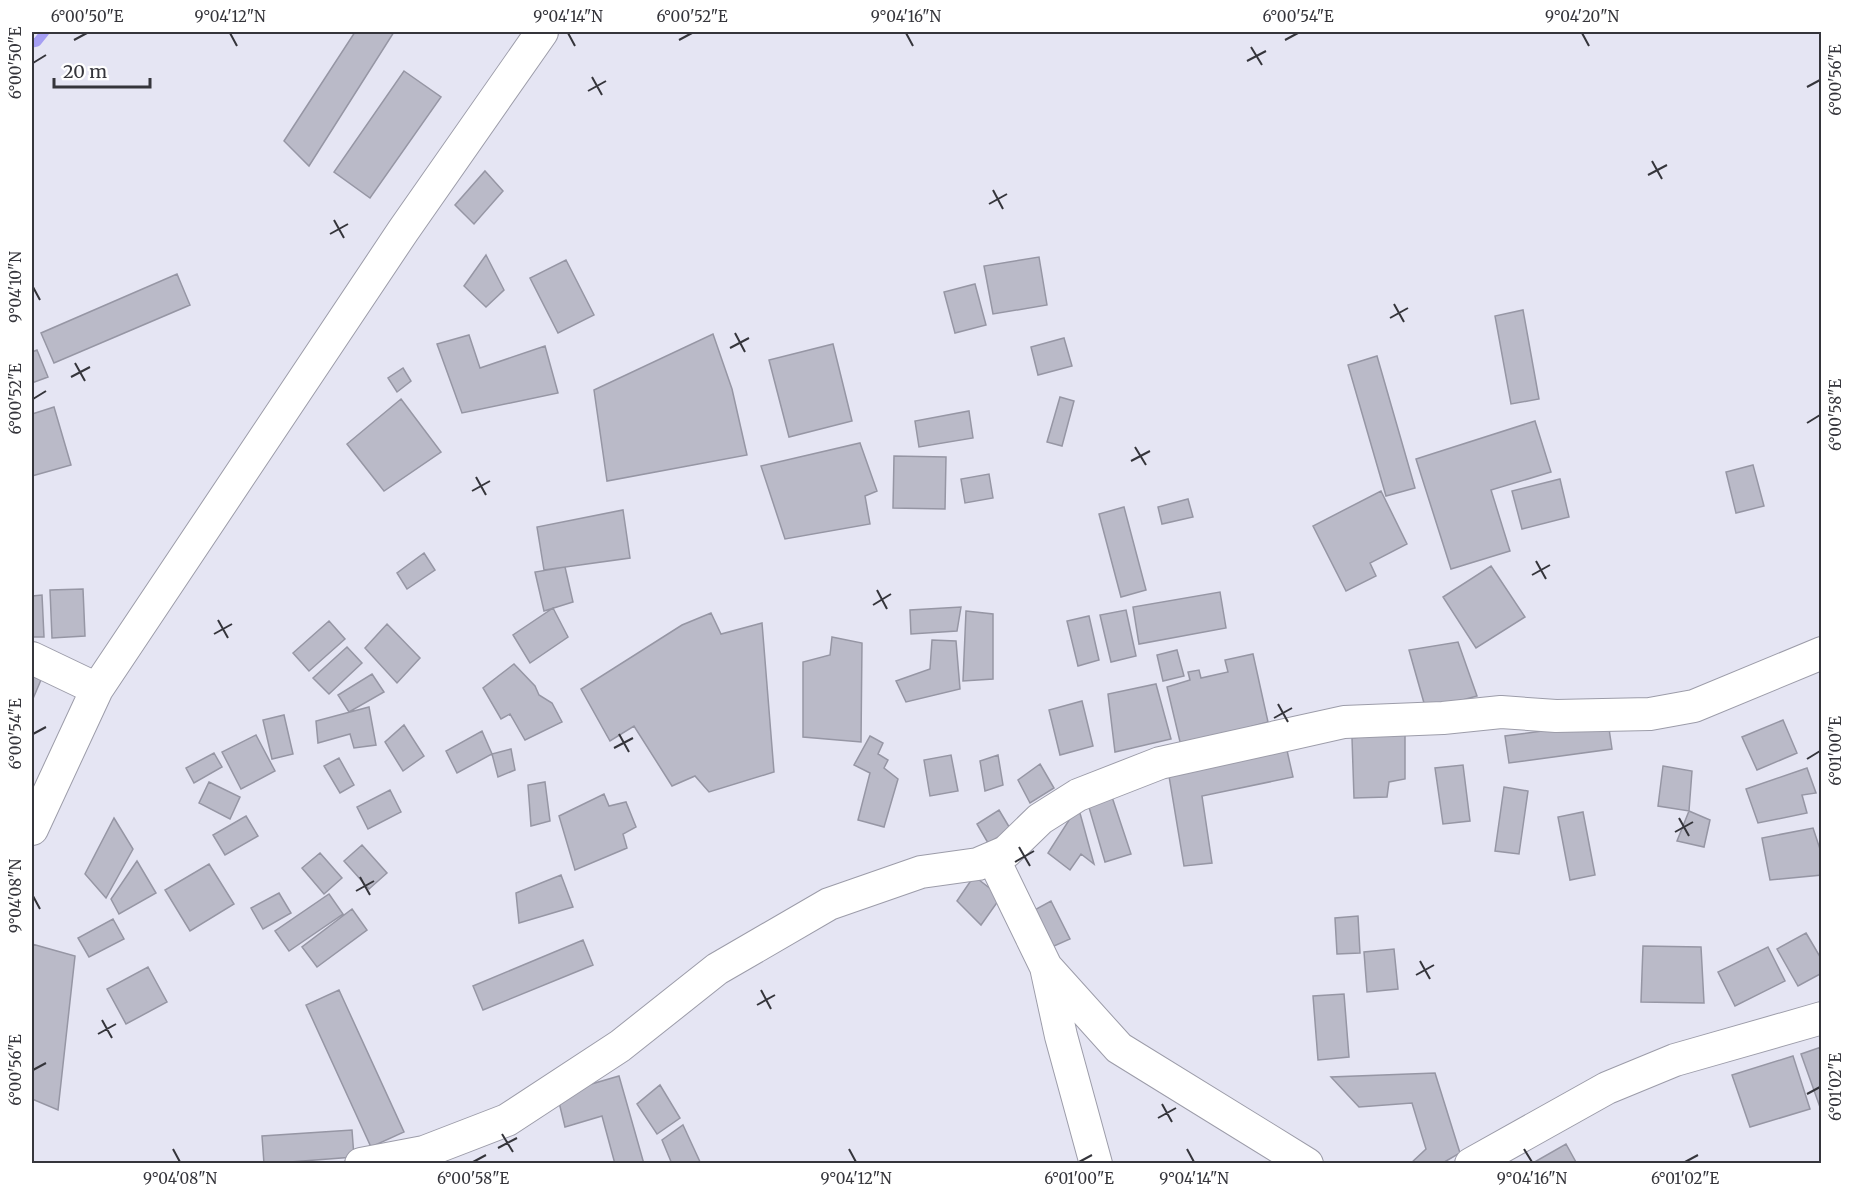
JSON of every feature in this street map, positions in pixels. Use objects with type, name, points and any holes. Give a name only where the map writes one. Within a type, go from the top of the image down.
[{"type":"street","points":[[32,829],[97,689],[383,260],[542,32]]},
{"type":"street","points":[[361,1164],[424,1152],[507,1120],[620,1046],[717,969],[829,904],[921,872],[978,864],[993,858],[1006,852],[1040,819],[1078,795],[1160,762],[1344,722],[1443,718],[1502,712],[1556,716],[1650,714],[1694,706],[1821,653]]},
{"type":"street","points":[[32,658],[97,689]]},
{"type":"street","points":[[993,858],[1046,967],[1061,1036],[1096,1164]]},
{"type":"street","points":[[1046,967],[1119,1048],[1307,1164]]},
{"type":"street","points":[[1472,1164],[1607,1088],[1675,1060],[1821,1018]]},
{"type":"building","points":[[355,32],[394,32],[309,166],[284,141]]},
{"type":"building","points":[[404,71],[441,97],[370,198],[334,172]]},
{"type":"building","points":[[485,171],[503,191],[474,224],[455,205]]},
{"type":"building","points":[[486,255],[504,290],[486,307],[464,286]]},
{"type":"building","points":[[1039,257],[1047,305],[993,314],[984,266]]},
{"type":"building","points":[[566,260],[594,315],[558,333],[530,278]]},
{"type":"building","points":[[177,274],[190,305],[54,363],[41,333]]},
{"type":"building","points":[[975,284],[986,325],[955,333],[944,292]]},
{"type":"building","points":[[1523,310],[1539,399],[1511,404],[1495,316]]},
{"type":"building","points":[[713,334],[732,389],[747,455],[607,481],[594,390]]},
{"type":"building","points":[[469,335],[480,368],[545,346],[558,393],[462,413],[437,344]]},
{"type":"building","points":[[1064,338],[1072,366],[1038,375],[1031,347]]},
{"type":"building","points":[[833,344],[852,421],[789,437],[769,360]]},
{"type":"building","points":[[37,350],[48,377],[32,383],[32,352]]},
{"type":"building","points":[[1377,356],[1415,488],[1386,496],[1348,365]]},
{"type":"building","points":[[403,368],[411,381],[397,392],[388,378]]},
{"type":"building","points":[[1060,397],[1074,401],[1062,446],[1047,442]]},
{"type":"building","points":[[401,399],[441,452],[384,491],[347,444]]},
{"type":"building","points":[[54,407],[71,465],[32,476],[32,414]]},
{"type":"building","points":[[969,411],[973,438],[919,447],[915,421]]},
{"type":"building","points":[[1535,421],[1551,472],[1491,490],[1510,551],[1451,569],[1416,459]]},
{"type":"building","points":[[860,443],[877,491],[865,496],[870,524],[785,539],[761,466]]},
{"type":"building","points":[[894,456],[946,457],[945,509],[893,508]]},
{"type":"building","points":[[1753,465],[1764,506],[1736,513],[1726,472]]},
{"type":"building","points":[[989,474],[993,498],[965,503],[961,479]]},
{"type":"building","points":[[1560,479],[1569,517],[1522,529],[1512,491]]},
{"type":"building","points":[[1381,491],[1407,544],[1370,563],[1376,576],[1346,591],[1313,526]]},
{"type":"building","points":[[1188,499],[1193,517],[1162,524],[1158,507]]},
{"type":"building","points":[[1124,507],[1146,590],[1121,597],[1099,514]]},
{"type":"building","points":[[623,510],[630,558],[544,570],[537,527]]},
{"type":"building","points":[[424,553],[435,570],[407,589],[397,573]]},
{"type":"building","points":[[1491,566],[1525,617],[1476,648],[1443,597]]},
{"type":"building","points":[[565,567],[573,602],[544,611],[535,572]]},
{"type":"building","points":[[83,589],[85,636],[52,638],[50,590]]},
{"type":"building","points":[[1220,592],[1226,628],[1139,644],[1133,607]]},
{"type":"building","points":[[42,595],[44,637],[32,637],[32,596]]},
{"type":"building","points":[[961,607],[957,631],[911,634],[910,610]]},
{"type":"building","points":[[553,608],[568,637],[530,663],[513,635]]},
{"type":"building","points":[[1126,610],[1136,656],[1111,662],[1100,615]]},
{"type":"building","points":[[966,611],[993,614],[993,679],[963,681]]},
{"type":"building","points":[[711,613],[721,634],[762,623],[774,772],[709,792],[695,776],[672,786],[634,726],[610,741],[581,689],[682,625]]},
{"type":"building","points":[[1089,616],[1099,660],[1078,666],[1067,621]]},
{"type":"building","points":[[329,621],[345,639],[309,671],[293,653]]},
{"type":"building","points":[[387,624],[420,658],[397,683],[365,648]]},
{"type":"building","points":[[832,637],[862,643],[861,742],[803,737],[803,662],[830,655]]},
{"type":"building","points":[[932,640],[956,641],[960,689],[906,702],[896,681],[930,669]]},
{"type":"building","points":[[1458,642],[1477,696],[1426,710],[1409,650]]},
{"type":"building","points":[[347,647],[362,663],[329,694],[313,678]]},
{"type":"building","points":[[1177,650],[1184,676],[1163,681],[1157,655]]},
{"type":"building","points":[[1253,654],[1268,722],[1181,746],[1167,687],[1190,680],[1188,672],[1199,670],[1201,678],[1228,672],[1225,660]]},
{"type":"building","points":[[514,664],[535,686],[539,695],[552,703],[562,722],[525,740],[510,714],[501,719],[483,688]]},
{"type":"building","points":[[372,674],[384,692],[349,712],[338,695]]},
{"type":"building","points":[[32,676],[41,680],[32,701]]},
{"type":"building","points":[[1156,684],[1171,739],[1115,752],[1108,694]]},
{"type":"building","points":[[1082,701],[1093,746],[1060,755],[1049,710]]},
{"type":"building","points":[[369,707],[376,745],[354,748],[350,734],[318,743],[316,721]]},
{"type":"building","points":[[284,715],[293,754],[272,759],[263,720]]},
{"type":"building","points":[[1783,720],[1797,753],[1757,770],[1742,737]]},
{"type":"building","points":[[1608,722],[1612,749],[1509,763],[1505,736]]},
{"type":"building","points":[[404,725],[424,756],[403,771],[385,742]]},
{"type":"building","points":[[482,731],[492,754],[457,773],[446,751]]},
{"type":"building","points":[[1405,732],[1405,779],[1389,782],[1387,797],[1354,798],[1352,738]]},
{"type":"building","points":[[256,735],[275,771],[241,789],[222,752]]},
{"type":"building","points":[[870,736],[883,743],[878,754],[888,760],[884,768],[898,779],[884,827],[858,820],[870,773],[854,765]]},
{"type":"building","points":[[1286,746],[1293,777],[1202,796],[1212,863],[1184,866],[1169,776]]},
{"type":"building","points":[[511,749],[515,770],[498,777],[492,754]]},
{"type":"building","points":[[214,753],[222,767],[194,783],[186,768]]},
{"type":"building","points":[[951,755],[958,791],[930,796],[924,760]]},
{"type":"building","points":[[998,755],[1003,785],[985,791],[980,761]]},
{"type":"building","points":[[339,758],[354,785],[340,793],[324,766]]},
{"type":"building","points":[[1040,764],[1054,788],[1030,803],[1018,780]]},
{"type":"building","points":[[1463,765],[1470,821],[1443,824],[1435,768]]},
{"type":"building","points":[[1663,766],[1692,771],[1689,811],[1658,806]]},
{"type":"building","points":[[1807,768],[1816,793],[1802,795],[1807,813],[1758,823],[1746,789]]},
{"type":"building","points":[[209,782],[240,797],[230,819],[199,803]]},
{"type":"building","points":[[545,782],[550,821],[531,826],[528,785]]},
{"type":"building","points":[[1504,787],[1528,791],[1519,854],[1495,851]]},
{"type":"building","points":[[390,790],[401,812],[368,829],[357,807]]},
{"type":"building","points":[[604,794],[609,806],[626,802],[636,827],[623,834],[627,848],[575,870],[559,816]]},
{"type":"building","points":[[1111,794],[1131,854],[1105,862],[1088,804]]},
{"type":"building","points":[[1078,806],[1094,864],[1081,854],[1070,870],[1048,853]]},
{"type":"building","points":[[999,810],[1011,830],[988,843],[977,824]]},
{"type":"building","points":[[1689,811],[1710,820],[1704,847],[1677,841]]},
{"type":"building","points":[[1583,812],[1595,875],[1570,880],[1558,817]]},
{"type":"building","points":[[246,816],[258,836],[225,855],[213,835]]},
{"type":"building","points":[[114,818],[133,849],[106,898],[85,874]]},
{"type":"building","points":[[1813,828],[1822,855],[1822,875],[1770,880],[1762,838]]},
{"type":"building","points":[[362,845],[387,873],[369,889],[344,861]]},
{"type":"building","points":[[320,853],[342,878],[324,894],[302,868]]},
{"type":"building","points":[[137,861],[156,893],[119,914],[111,899]]},
{"type":"building","points":[[209,864],[234,904],[190,931],[165,890]]},
{"type":"building","points":[[561,875],[573,907],[519,923],[516,893]]},
{"type":"building","points":[[974,876],[1001,897],[981,925],[957,901]]},
{"type":"building","points":[[279,893],[291,913],[263,929],[251,908]]},
{"type":"building","points":[[329,894],[343,914],[289,951],[275,931]]},
{"type":"building","points":[[1051,901],[1070,939],[1045,950],[1029,913]]},
{"type":"building","points":[[352,909],[367,930],[317,967],[302,947]]},
{"type":"building","points":[[1358,916],[1360,953],[1337,954],[1335,918]]},
{"type":"building","points":[[113,919],[124,939],[89,957],[78,938]]},
{"type":"building","points":[[1806,933],[1822,960],[1822,973],[1798,986],[1777,949]]},
{"type":"building","points":[[583,940],[593,965],[483,1010],[473,986]]},
{"type":"building","points":[[32,944],[75,956],[58,1110],[32,1099]]},
{"type":"building","points":[[1643,946],[1701,947],[1704,1003],[1641,1002]]},
{"type":"building","points":[[1768,947],[1785,981],[1735,1006],[1718,972]]},
{"type":"building","points":[[1394,949],[1398,989],[1367,992],[1364,952]]},
{"type":"building","points":[[148,967],[167,1002],[126,1024],[107,989]]},
{"type":"building","points":[[339,990],[404,1132],[371,1147],[306,1005]]},
{"type":"building","points":[[1344,994],[1349,1057],[1318,1060],[1313,996]]},
{"type":"building","points":[[1821,1047],[1822,1109],[1821,1110],[1801,1054]]},
{"type":"building","points":[[1793,1056],[1810,1109],[1750,1127],[1732,1075]]},
{"type":"building","points":[[1435,1073],[1460,1153],[1441,1164],[1410,1164],[1426,1149],[1412,1103],[1359,1107],[1331,1077]]},
{"type":"building","points":[[619,1076],[644,1164],[615,1164],[602,1116],[565,1127],[557,1094]]},
{"type":"building","points":[[660,1085],[680,1118],[657,1134],[637,1104]]},
{"type":"building","points":[[683,1125],[701,1164],[672,1164],[662,1140]]},
{"type":"building","points":[[352,1130],[354,1157],[264,1164],[262,1136]]},
{"type":"building","points":[[1566,1144],[1577,1164],[1531,1164]]},
{"type":"waterway","points":[[32,43],[37,42],[45,32]]}]
